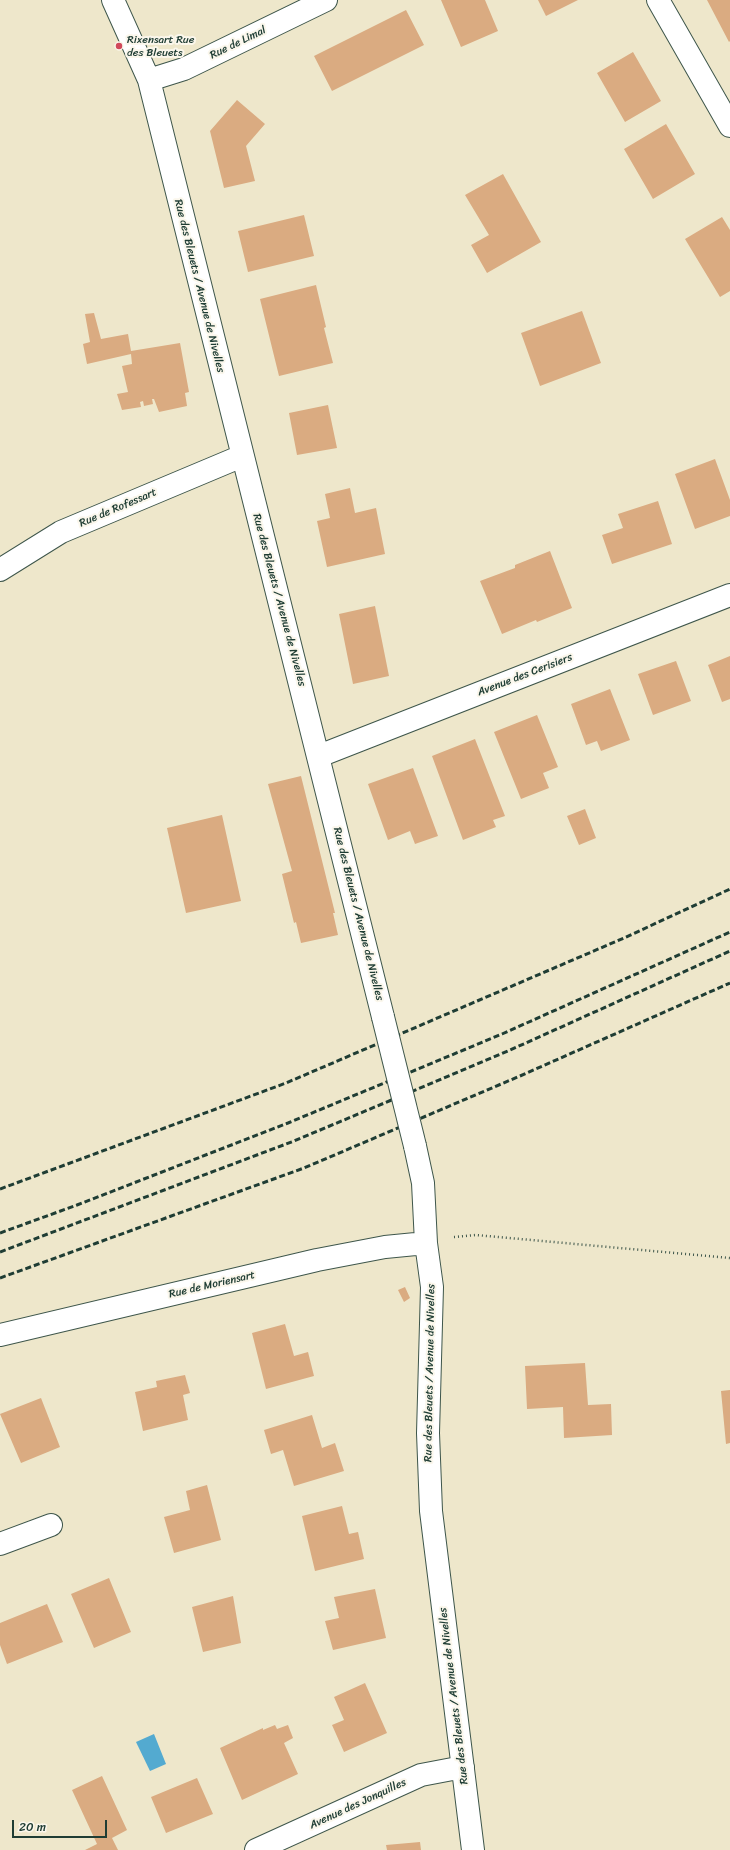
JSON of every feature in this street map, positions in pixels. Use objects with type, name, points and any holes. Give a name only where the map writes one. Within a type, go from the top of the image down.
[{"type":"street","name":"Rue des Bleuets / Avenue de Nivelles","points":[[113,0],[149,80],[242,456],[319,756],[423,1182],[426,1244],[432,1287],[428,1433],[431,1511],[473,1850]]},
{"type":"street","name":"Rue de Limal","points":[[149,80],[184,69],[326,0]]},
{"type":"street","points":[[658,0],[730,126]]},
{"type":"street","name":"Rue de Rofessart","points":[[0,570],[61,532],[242,456]]},
{"type":"street","name":"Avenue des Cerisiers","points":[[319,756],[730,595]]},
{"type":"street","name":"Rue de Moriensart","points":[[0,1335],[317,1260],[385,1247],[426,1244]]},
{"type":"street","points":[[0,1544],[51,1525]]},
{"type":"street","name":"Avenue des Jonquilles","points":[[256,1850],[421,1775],[463,1767]]},
{"type":"path","points":[[453,1245],[453,1237],[476,1235],[730,1258]]},
{"type":"water","points":[[154,1734],[166,1764],[150,1771],[136,1742]]},
{"type":"building","points":[[441,0],[485,0],[498,31],[461,47]]},
{"type":"building","points":[[538,0],[578,0],[546,16]]},
{"type":"building","points":[[707,0],[730,0],[729,42]]},
{"type":"building","points":[[406,10],[424,45],[332,91],[314,56]]},
{"type":"building","points":[[633,52],[661,101],[625,122],[597,73]]},
{"type":"building","points":[[237,100],[265,124],[246,146],[255,181],[224,188],[210,131]]},
{"type":"building","points":[[666,124],[695,174],[653,199],[624,149]]},
{"type":"building","points":[[503,174],[541,242],[487,273],[471,245],[489,235],[465,195]]},
{"type":"building","points":[[304,215],[314,256],[248,272],[238,231]]},
{"type":"building","points":[[722,217],[730,230],[730,291],[720,297],[685,239]]},
{"type":"building","points":[[316,285],[326,327],[324,328],[333,363],[279,376],[260,299]]},
{"type":"building","points":[[582,311],[601,363],[540,386],[521,333]]},
{"type":"building","points":[[94,313],[101,339],[128,334],[131,351],[180,343],[189,392],[185,393],[187,406],[159,412],[154,399],[152,399],[153,404],[144,406],[143,401],[140,402],[141,407],[122,410],[117,394],[128,392],[122,366],[132,364],[131,354],[87,364],[83,344],[90,342],[85,314]]},
{"type":"building","points":[[328,405],[337,448],[297,455],[289,413]]},
{"type":"building","points":[[715,459],[730,500],[730,516],[695,529],[675,474]]},
{"type":"building","points":[[350,488],[355,513],[376,508],[385,554],[327,567],[317,521],[330,518],[325,494]]},
{"type":"building","points":[[658,501],[672,544],[612,564],[602,535],[623,528],[618,514]]},
{"type":"building","points":[[550,551],[572,608],[537,622],[536,620],[502,634],[480,581],[515,568],[515,565]]},
{"type":"building","points":[[375,606],[389,676],[353,684],[339,614]]},
{"type":"building","points":[[730,656],[730,699],[722,702],[708,665]]},
{"type":"building","points":[[676,661],[691,701],[653,715],[638,674]]},
{"type":"building","points":[[610,689],[630,740],[601,751],[597,741],[586,745],[571,704]]},
{"type":"building","points":[[537,715],[558,767],[543,773],[549,788],[521,799],[494,732]]},
{"type":"building","points":[[475,739],[505,816],[493,820],[496,827],[463,840],[432,756]]},
{"type":"building","points":[[413,768],[438,836],[415,844],[410,831],[388,840],[368,784]]},
{"type":"building","points":[[301,776],[335,913],[333,913],[338,935],[301,943],[296,922],[294,923],[282,874],[292,871],[268,784]]},
{"type":"building","points":[[585,809],[596,838],[579,845],[567,816]]},
{"type":"building","points":[[222,815],[241,901],[186,913],[167,828]]},
{"type":"building","points":[[405,1287],[410,1298],[404,1302],[398,1290]]},
{"type":"building","points":[[285,1324],[294,1356],[308,1352],[314,1376],[266,1389],[252,1333]]},
{"type":"building","points":[[585,1363],[588,1405],[611,1404],[612,1435],[564,1438],[563,1407],[527,1409],[525,1366]]},
{"type":"building","points":[[185,1375],[190,1393],[183,1395],[188,1420],[143,1431],[135,1392],[157,1387],[156,1381]]},
{"type":"building","points":[[730,1390],[730,1443],[726,1444],[721,1391]]},
{"type":"building","points":[[41,1398],[60,1447],[21,1463],[0,1414]]},
{"type":"building","points":[[312,1415],[322,1448],[335,1443],[344,1471],[294,1486],[283,1450],[271,1454],[264,1430]]},
{"type":"building","points":[[207,1485],[221,1540],[174,1553],[164,1517],[190,1510],[186,1491]]},
{"type":"building","points":[[342,1506],[349,1534],[358,1532],[364,1559],[315,1571],[302,1516]]},
{"type":"building","points":[[109,1578],[131,1632],[94,1648],[71,1594]]},
{"type":"building","points":[[375,1589],[386,1638],[333,1650],[325,1621],[339,1618],[334,1597]]},
{"type":"building","points":[[233,1596],[241,1643],[203,1652],[192,1607]]},
{"type":"building","points":[[47,1604],[63,1642],[7,1664],[0,1645],[0,1623]]},
{"type":"building","points":[[365,1683],[387,1733],[344,1752],[332,1725],[344,1720],[334,1697]]},
{"type":"building","points":[[275,1725],[277,1729],[288,1725],[293,1738],[284,1743],[298,1774],[242,1800],[220,1748],[263,1728],[263,1730]]},
{"type":"building","points":[[102,1776],[127,1830],[112,1838],[118,1850],[85,1850],[97,1844],[72,1790]]},
{"type":"building","points":[[197,1778],[213,1814],[166,1833],[151,1797]]},
{"type":"building","points":[[420,1842],[421,1850],[387,1850],[386,1845]]},
{"type":"railway","points":[[0,1189],[286,1083],[624,938],[730,889]]},
{"type":"railway","points":[[0,1233],[77,1205],[288,1123],[502,1034],[730,932]]},
{"type":"railway","points":[[0,1252],[294,1141],[508,1051],[730,951]]},
{"type":"railway","points":[[0,1278],[304,1168],[520,1076],[730,983]]},
{"type":"place","name":"Rixensart Rue des Bleuets","points":[[119,46]]}]
